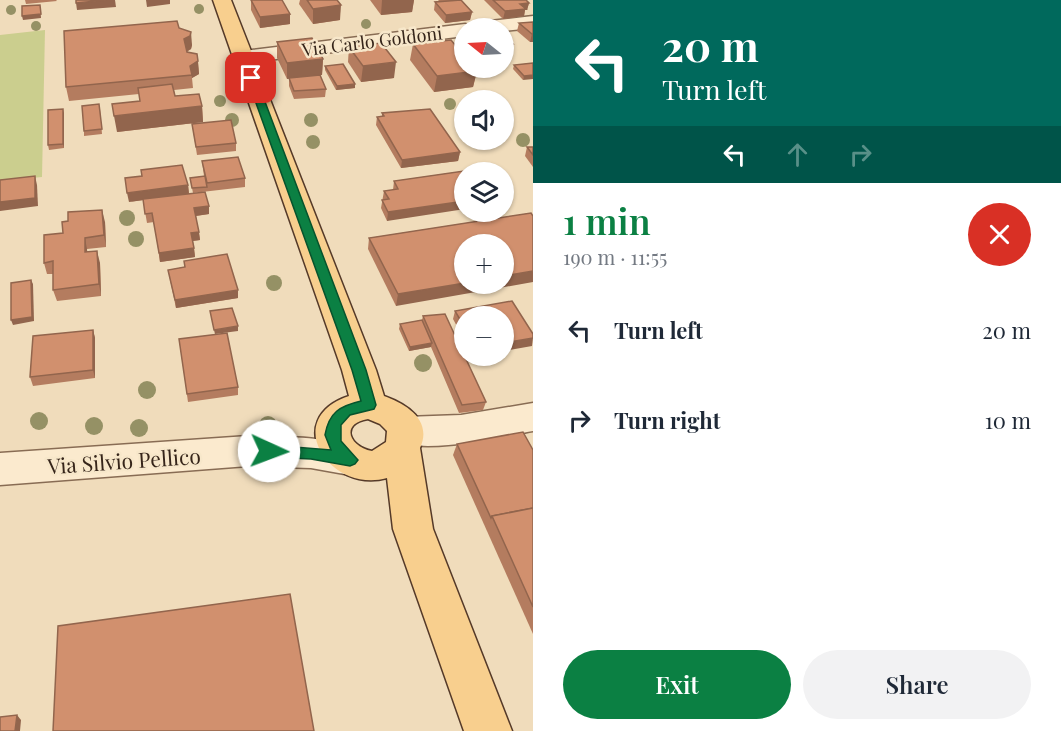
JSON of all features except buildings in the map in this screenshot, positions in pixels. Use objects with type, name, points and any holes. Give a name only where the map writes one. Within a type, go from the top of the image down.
[{"type":"main road","points":[[222,0],[359,370],[353,411],[332,435],[335,444],[394,497],[413,529]]},
{"type":"main road","points":[[353,411],[392,413],[400,421],[404,441],[407,497],[413,529],[488,731]]},
{"type":"main road","points":[[356,462],[385,463],[404,441]]},
{"type":"street","points":[[514,24],[533,22]]},
{"type":"street","name":"Via Carlo Goldoni","points":[[243,57],[454,31]]},
{"type":"street","name":"Via Silvio Pellico","points":[[248,451],[306,435],[353,411]]},
{"type":"street","points":[[404,441],[533,417]]},
{"type":"street","name":"Via Silvio Pellico","points":[[0,469],[248,451],[311,453],[356,462]]},
{"type":"green space","points":[[45,30],[42,177],[0,181],[0,35]]},
{"type":"route","points":[[251,78],[359,370],[369,405],[346,410],[338,417],[334,425],[332,435],[335,444],[350,460],[311,453],[269,451]]}]
